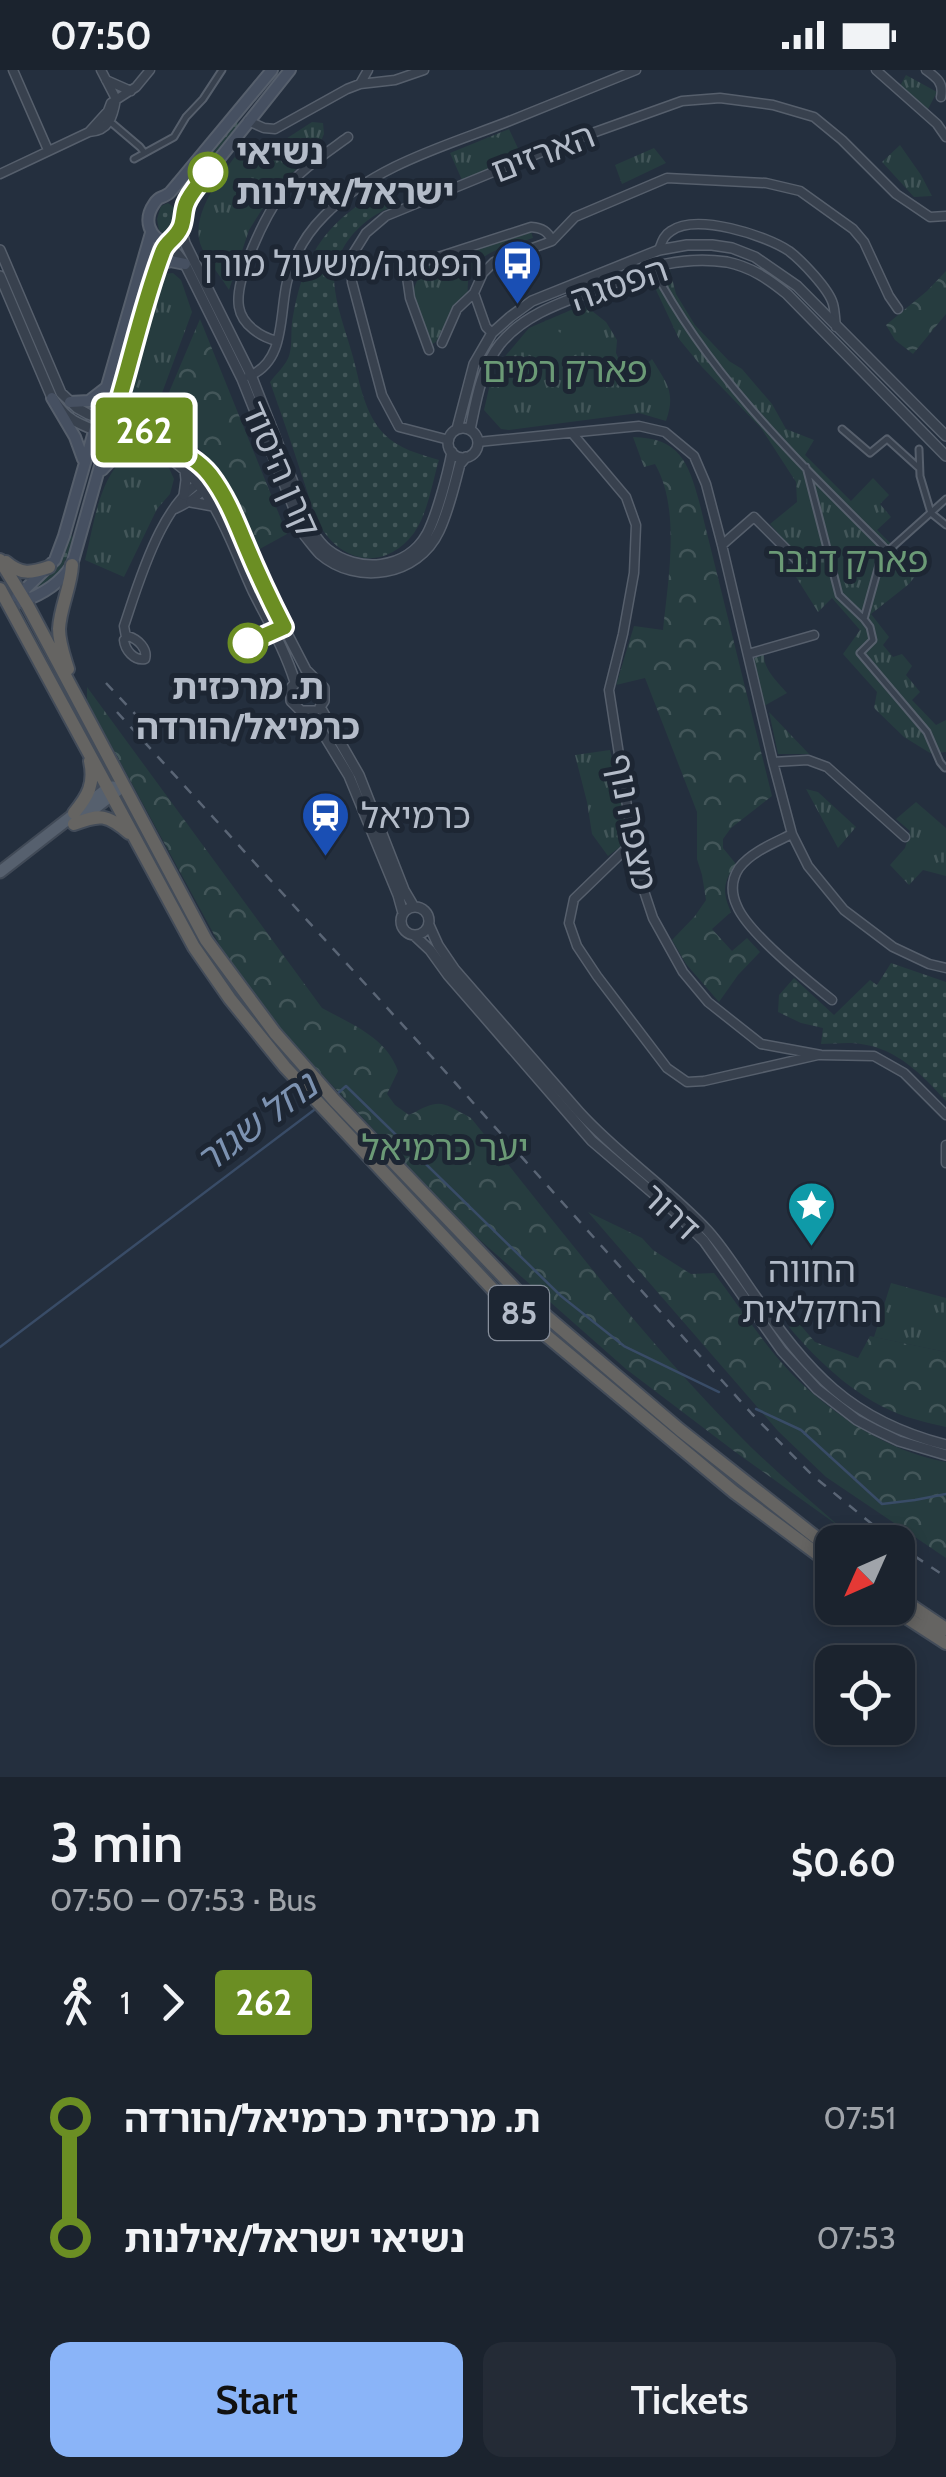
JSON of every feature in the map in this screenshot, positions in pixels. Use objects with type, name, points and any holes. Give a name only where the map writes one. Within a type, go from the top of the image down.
[{"type":"highway","points":[[0,558],[20,572],[49,567]]},
{"type":"highway","name":"85","points":[[0,558],[80,705],[135,839],[180,923],[264,1042],[518,1292],[680,1430],[815,1537]]},
{"type":"highway","points":[[72,564],[59,628],[80,705]]},
{"type":"highway","name":"85","points":[[0,589],[85,744],[206,940],[326,1102],[499,1296],[734,1492],[815,1552]]},
{"type":"highway","points":[[74,819],[93,782],[85,744]]},
{"type":"highway","points":[[74,819],[108,818],[135,839]]},
{"type":"highway","points":[[915,1608],[946,1629]]},
{"type":"highway","points":[[915,1623],[946,1643]]},
{"type":"main road","points":[[168,243],[151,233],[147,221],[152,206],[168,194],[272,70]]},
{"type":"main road","points":[[10,604],[58,582],[72,564],[158,265],[184,221],[184,206],[290,70]]},
{"type":"main road","points":[[168,194],[184,206]]},
{"type":"main road","points":[[23,597],[55,560],[64,536],[151,233]]},
{"type":"main road","points":[[158,265],[170,261],[185,264]]},
{"type":"main road","points":[[70,402],[89,401],[108,386]]},
{"type":"main road","points":[[120,396],[130,417],[151,436]]},
{"type":"main road","points":[[52,398],[76,438],[84,467]]},
{"type":"main road","points":[[98,474],[117,454],[141,445]]},
{"type":"main road","points":[[1,871],[114,790]]},
{"type":"street","points":[[14,70],[48,150]]},
{"type":"street","points":[[102,70],[116,99]]},
{"type":"street","points":[[0,171],[89,132],[116,99],[150,70]]},
{"type":"street","points":[[134,158],[174,137],[222,70]]},
{"type":"street","points":[[360,84],[368,70]]},
{"type":"street","points":[[248,122],[275,129],[360,84],[395,80],[424,70]]},
{"type":"street","points":[[246,377],[267,366],[274,354],[288,281],[306,236],[340,202],[397,166],[636,70]]},
{"type":"street","points":[[876,70],[937,124],[946,137]]},
{"type":"street","points":[[926,70],[938,78],[944,97],[928,116]]},
{"type":"street","points":[[106,80],[131,90]]},
{"type":"street","name":"הארזים","points":[[448,440],[400,427],[382,395],[352,282],[351,257],[366,233],[386,216],[559,145],[682,101],[720,98],[773,105],[814,117],[896,194],[930,217],[946,216]]},
{"type":"street","points":[[113,124],[144,152]]},
{"type":"street","points":[[277,341],[260,337],[239,307],[242,280],[253,247],[285,190],[348,138]]},
{"type":"street","points":[[442,343],[456,309],[474,293],[483,273],[494,262],[552,241],[583,212],[667,178],[782,185],[800,191],[853,229],[872,255],[898,308]]},
{"type":"street","name":"הפסגה","points":[[660,250],[663,238],[683,225],[716,226],[767,240],[794,256],[832,299],[836,327]]},
{"type":"street","points":[[430,350],[410,298],[407,277],[412,271],[426,261],[531,227],[549,234],[552,241]]},
{"type":"street","name":"קרן היסוד","points":[[180,229],[312,531],[325,547],[343,559],[364,565],[388,564],[412,552],[430,530],[452,452]]},
{"type":"street","name":"קרן היסוד","points":[[168,243],[185,264],[246,377],[305,536],[320,554],[340,566],[376,573],[390,571],[418,557],[438,533],[460,464],[466,457]]},
{"type":"street","name":"הפסגה","points":[[458,429],[474,364],[492,333],[532,301],[660,250],[712,245],[755,257],[797,286],[946,436]]},
{"type":"street","points":[[0,250],[56,382],[70,402],[96,424]]},
{"type":"street","name":"הפסגה","points":[[470,430],[478,389],[491,357],[502,341],[538,313],[653,268],[692,260],[724,262],[768,278],[946,456]]},
{"type":"street","points":[[653,268],[685,323],[740,397],[886,549],[902,562],[919,568]]},
{"type":"street","points":[[0,276],[52,398],[69,418],[151,436],[192,457],[212,478],[230,507],[265,590],[295,682]]},
{"type":"street","points":[[474,293],[486,328],[502,341]]},
{"type":"street","points":[[828,336],[836,327]]},
{"type":"street","points":[[478,442],[639,426],[665,432],[694,456],[706,484],[722,545],[792,834],[813,872],[844,910],[893,946],[946,968]]},
{"type":"street","points":[[111,429],[159,453],[201,486],[279,629],[311,678]]},
{"type":"street","points":[[458,429],[470,430],[478,442],[476,450],[466,457],[452,452],[448,440],[458,429]]},
{"type":"street","points":[[842,430],[870,454],[887,439],[919,468]]},
{"type":"street","name":"מצפה נוף","points":[[572,433],[626,497],[636,525],[634,573],[609,690],[638,870],[653,918],[683,972],[708,1002],[761,1044],[821,1054],[874,1056],[904,1072],[946,1115]]},
{"type":"street","points":[[919,449],[919,468],[931,513],[946,525]]},
{"type":"street","points":[[806,466],[838,595],[870,627],[873,640],[860,653],[927,732],[945,768]]},
{"type":"street","points":[[185,470],[187,498]]},
{"type":"street","points":[[126,637],[124,626],[146,558],[175,509],[212,478]]},
{"type":"street","points":[[187,498],[216,508]]},
{"type":"street","points":[[864,620],[886,549],[946,500]]},
{"type":"street","points":[[722,545],[754,517],[801,564]]},
{"type":"street","points":[[748,654],[814,635]]},
{"type":"street","points":[[301,678],[311,678],[324,688],[324,701],[315,709],[301,711],[292,701],[292,688],[301,678]]},
{"type":"street","points":[[315,709],[352,760],[404,890],[414,907],[425,911],[429,925],[424,933],[415,936],[403,930],[398,894],[349,776],[315,709]]},
{"type":"street","points":[[773,762],[808,760],[828,768],[905,838]]},
{"type":"street","points":[[792,834],[749,858],[738,869],[732,890],[737,909],[754,929],[832,1000]]},
{"type":"street","points":[[634,842],[574,899],[569,922],[596,976],[667,1068],[687,1082],[704,1081],[821,1054]]},
{"type":"street","points":[[403,913],[414,907]]},
{"type":"street","name":"דרור","points":[[429,925],[455,970],[599,1134],[712,1234],[802,1359],[824,1382],[862,1411],[903,1431],[946,1444]]},
{"type":"street","name":"דרור","points":[[415,936],[592,1141],[704,1240],[782,1351],[817,1389],[874,1429],[946,1455]]},
{"type":"street","points":[[946,1145],[946,1164]]},
{"type":"green space","points":[[906,75],[937,92],[928,109],[900,86]]},
{"type":"green space","points":[[235,120],[241,125],[190,189],[183,183]]},
{"type":"green space","points":[[312,122],[323,123],[320,143],[268,200],[249,230],[229,290],[200,243],[198,230],[206,202],[248,139],[275,146]]},
{"type":"green space","points":[[509,129],[522,157],[462,180],[450,153]]},
{"type":"green space","points":[[900,145],[932,196],[914,197],[882,162]]},
{"type":"green space","points":[[654,148],[666,163],[622,184],[615,165]]},
{"type":"green space","points":[[380,191],[391,207],[368,220],[342,251],[334,276],[336,298],[364,397],[377,426],[403,447],[439,460],[414,533],[389,554],[362,558],[337,546],[317,520],[270,382],[289,356],[298,294],[320,242],[345,215]]},
{"type":"green space","points":[[168,203],[175,208],[176,220],[174,227],[164,234],[157,219],[161,206]]},
{"type":"green space","points":[[530,228],[533,238],[484,256],[476,264],[470,273],[469,301],[453,308],[436,342],[430,345],[412,293],[423,266]]},
{"type":"green space","points":[[159,251],[112,410],[107,409],[151,252]]},
{"type":"green space","name":"פארק דנבר","points":[[670,270],[676,294],[695,325],[729,361],[742,369],[772,404],[786,429],[814,440],[805,455],[851,501],[873,478],[889,495],[880,504],[891,517],[877,530],[916,575],[871,614],[889,637],[883,645],[893,657],[902,654],[912,666],[906,675],[920,692],[912,700],[936,725],[946,720],[946,752],[930,753],[904,737],[874,708],[877,692],[843,654],[860,630],[832,598],[818,612],[796,577],[807,566],[770,524],[797,502],[796,482],[761,428],[679,339],[650,277]]},
{"type":"green space","points":[[946,271],[946,314],[913,354],[895,340],[886,325]]},
{"type":"green space","points":[[173,273],[181,280],[192,312],[152,420],[134,400],[134,370],[163,274]]},
{"type":"green space","name":"פארק רמים","points":[[587,307],[606,322],[617,340],[620,362],[635,376],[652,359],[670,395],[666,421],[639,413],[501,429],[484,410],[490,384],[502,360],[529,328]]},
{"type":"green space","points":[[200,319],[287,534],[256,551],[230,491],[210,459],[178,434],[156,423]]},
{"type":"green space","points":[[546,320],[569,341],[557,353],[535,332]]},
{"type":"green space","points":[[633,437],[649,438],[671,447],[691,474],[772,796],[723,839],[723,848],[736,864],[725,887],[731,912],[712,929],[732,951],[747,938],[760,952],[719,1002],[686,964],[672,940],[706,900],[697,859],[697,812],[645,678],[616,685],[634,626],[663,630],[670,567],[670,523],[663,482],[655,464],[644,467]]},
{"type":"green space","points":[[132,453],[169,468],[174,479],[170,494],[157,509],[124,577],[85,560],[105,486],[121,461]]},
{"type":"green space","points":[[71,534],[64,565],[33,593],[30,588],[52,569]]},
{"type":"green space","points":[[764,652],[768,669],[787,693],[764,706],[753,659]]},
{"type":"green space","name":"יער כרמיאל","points":[[87,687],[322,1008],[366,1033],[385,1049],[398,1071],[387,1094],[395,1105],[409,1115],[440,1104],[471,1118],[600,1279],[702,1397],[838,1525],[626,1369],[464,1226],[271,1020],[223,951],[87,701]]},
{"type":"green space","points":[[769,712],[809,754],[778,754]]},
{"type":"green space","points":[[610,750],[630,840],[608,856],[592,834],[575,755]]},
{"type":"green space","points":[[806,789],[818,792],[856,827],[838,848]]},
{"type":"green space","points":[[916,802],[946,828],[946,876],[923,870],[909,885],[890,865],[905,848],[910,831],[896,819]]},
{"type":"green space","points":[[891,963],[946,982],[946,1101],[918,1073],[887,1051],[856,1043],[821,1044],[823,1028],[778,1012],[779,995],[794,978],[834,1015],[870,980],[877,985]]},
{"type":"green space","name":"יער כרמיאל","points":[[588,1212],[642,1238],[653,1250],[691,1274],[714,1273],[780,1361],[824,1403],[882,1440],[946,1462],[946,1558],[915,1537],[915,1525],[897,1525],[826,1477],[778,1431]]},
{"type":"green space","points":[[891,1283],[946,1298],[946,1352],[874,1337]]},
{"type":"green space","points":[[796,1320],[815,1342],[858,1358],[870,1336],[946,1352],[946,1427],[907,1417],[857,1391],[828,1368],[789,1327]]},
{"type":"waterway","name":"נחל שגור","points":[[337,1094],[346,1086],[561,1296],[624,1346],[719,1392]]},
{"type":"waterway","name":"נחל שגור","points":[[0,1347],[318,1107]]},
{"type":"waterway","name":"נחל שגור","points":[[756,1409],[801,1430],[882,1504],[946,1494]]},
{"type":"railway","points":[[106,683],[137,716]]},
{"type":"railway","points":[[117,712],[752,1414],[812,1475],[873,1525]]},
{"type":"railway","points":[[915,1556],[946,1577]]},
{"type":"bus line","name":"262","points":[[208,172],[184,206],[179,233],[166,243],[120,396],[135,423],[204,468],[230,507],[284,627],[248,643]]},
{"type":"place","name":"נשיאי ישראל/אילנות","points":[[208,172]]},
{"type":"place","name":"הפסגה/משעול מורן","points":[[518,306]]},
{"type":"place","name":"ת. מרכזית כרמיאל/הורדה","points":[[248,643]]},
{"type":"place","name":"כרמיאל","points":[[326,858]]},
{"type":"place","name":"החווה החקלאית","points":[[812,1248]]}]
